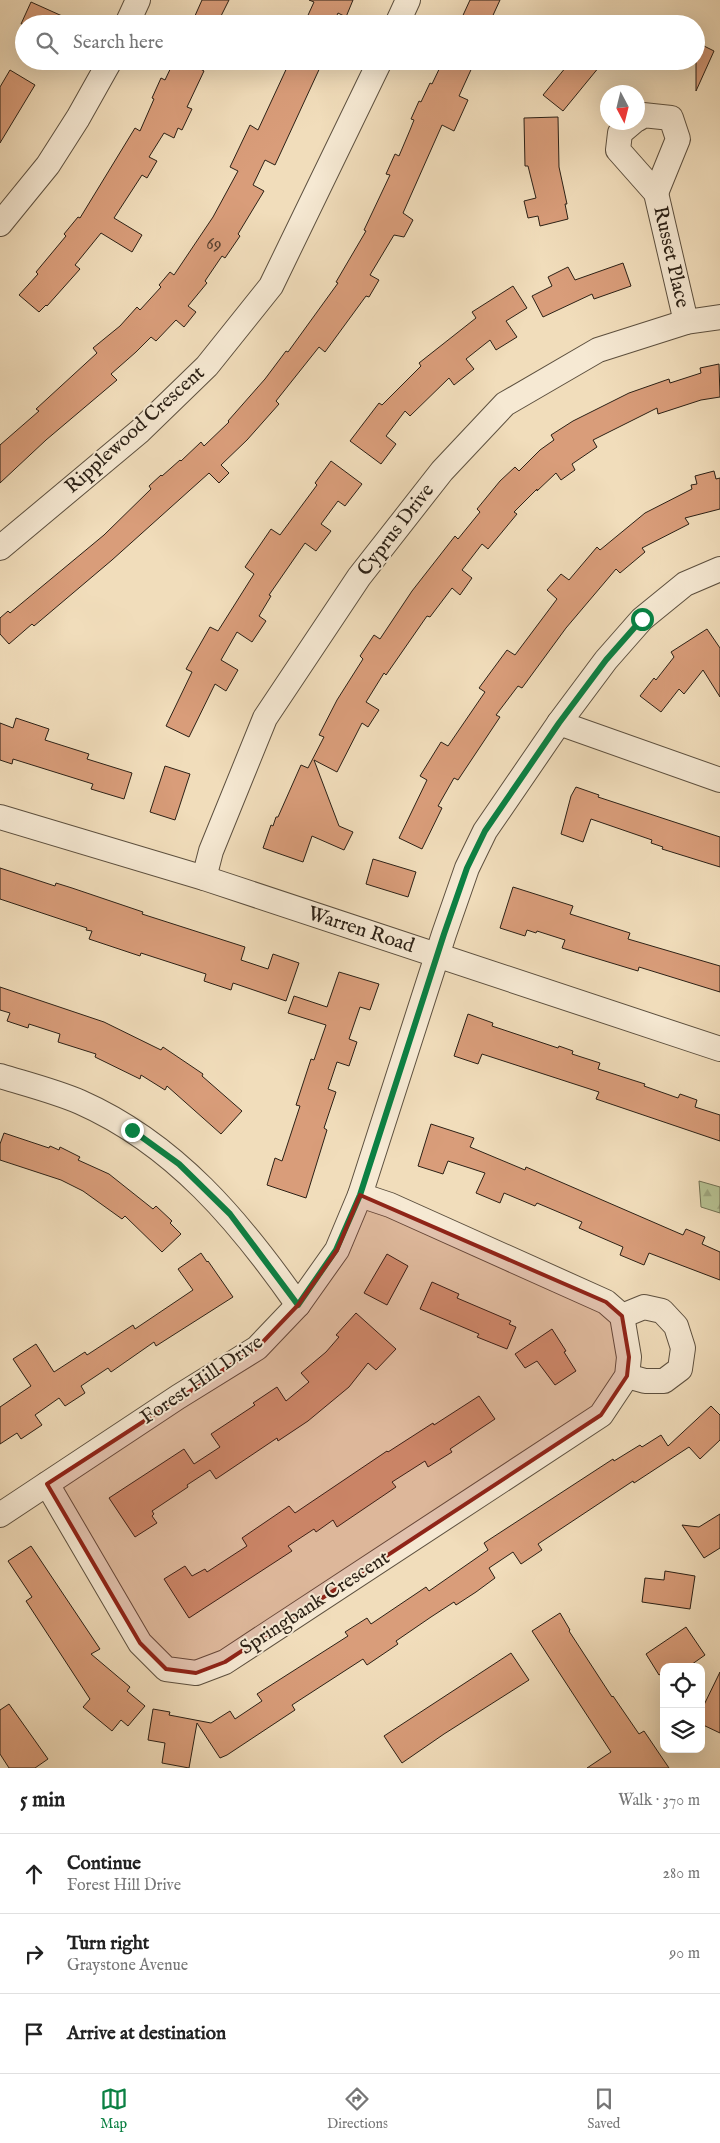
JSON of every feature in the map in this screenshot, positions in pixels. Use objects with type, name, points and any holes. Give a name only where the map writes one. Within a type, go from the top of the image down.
[{"type":"street","points":[[131,15],[138,0]]},
{"type":"street","points":[[401,15],[408,0]]},
{"type":"street","points":[[0,224],[48,165],[78,118],[105,70]]},
{"type":"street","name":"Ripplewood Crescent","points":[[0,548],[140,431],[207,366],[271,286],[376,70]]},
{"type":"street","name":"Russet Place","points":[[645,115],[671,118],[678,139],[656,193]]},
{"type":"street","name":"Russet Place","points":[[624,130],[620,133],[618,150],[656,193],[686,322]]},
{"type":"street","name":"Cyprus Drive","points":[[204,878],[212,851],[265,718],[359,577],[442,471],[505,404],[598,350],[686,322],[720,317]]},
{"type":"street","name":"Forest Hill Drive","points":[[0,1515],[257,1348],[298,1305],[336,1250],[360,1195],[467,868],[485,831],[559,723],[606,660],[642,619],[685,584],[720,569]]},
{"type":"street","points":[[559,723],[720,780]]},
{"type":"street","name":"Warren Road","points":[[0,817],[204,878],[720,1049]]},
{"type":"street","points":[[0,1076],[80,1102],[132,1130],[179,1164],[230,1214],[298,1305]]},
{"type":"street","points":[[360,1195],[390,1205],[606,1302],[622,1316],[629,1357],[627,1376],[645,1381],[664,1381],[680,1369],[683,1348],[676,1326],[662,1311],[644,1307],[622,1316]]},
{"type":"street","name":"Springbank Crescent","points":[[47,1484],[140,1643],[166,1669],[196,1673],[225,1662],[601,1415],[627,1376]]},
{"type":"highlighted area","points":[[360,1195],[606,1302],[622,1316],[629,1357],[627,1376],[601,1415],[225,1662],[196,1673],[166,1669],[140,1643],[47,1484],[257,1348],[298,1305],[337,1250]]},
{"type":"green space","points":[[699,1181],[720,1187],[720,1213],[701,1207]]},
{"type":"building","points":[[202,0],[229,0],[222,15],[195,15]]},
{"type":"building","points":[[309,0],[353,0],[347,15],[338,13],[337,15],[308,15],[314,2]]},
{"type":"building","points":[[470,0],[500,0],[493,15],[463,15]]},
{"type":"building","points":[[31,2],[60,15],[25,15]]},
{"type":"building","points":[[705,46],[714,51],[696,91],[696,70],[705,70]]},
{"type":"building","points":[[10,70],[35,85],[0,143],[0,87]]},
{"type":"building","points":[[170,70],[204,71],[187,107],[192,109],[182,130],[178,128],[174,138],[164,133],[149,157],[157,161],[147,178],[142,175],[114,218],[142,235],[132,252],[101,233],[75,265],[80,269],[47,306],[39,312],[19,295],[38,274],[36,272],[66,236],[64,234],[78,217],[80,218],[135,128],[140,131],[161,78],[165,80]]},
{"type":"building","points":[[286,70],[319,70],[275,165],[265,160],[253,185],[264,191],[238,234],[240,236],[225,258],[222,256],[205,281],[207,283],[188,306],[196,312],[184,327],[176,320],[156,341],[151,337],[111,374],[117,380],[46,440],[0,483],[0,445],[39,411],[36,409],[97,353],[93,348],[120,326],[137,307],[140,310],[161,287],[159,285],[170,272],[174,275],[213,217],[238,171],[230,167],[250,125],[258,130]]},
{"type":"building","points":[[439,70],[471,70],[459,96],[468,100],[454,131],[442,125],[403,213],[413,220],[404,237],[394,235],[370,275],[379,280],[369,297],[366,296],[325,352],[319,347],[276,401],[279,404],[247,440],[221,465],[229,473],[219,483],[209,473],[112,560],[34,626],[32,624],[9,644],[0,634],[0,618],[8,611],[10,613],[104,535],[151,489],[149,486],[161,475],[181,461],[201,442],[204,446],[229,422],[286,351],[288,352],[338,283],[336,282],[366,231],[364,230],[390,175],[386,174],[395,154],[399,156],[414,120],[411,119],[419,101],[421,102],[430,83],[432,84]]},
{"type":"building","points":[[564,70],[597,70],[563,111],[543,95]]},
{"type":"building","points":[[558,117],[559,167],[567,204],[565,204],[568,219],[540,226],[538,216],[528,218],[524,201],[536,198],[528,166],[525,166],[524,118]]},
{"type":"building","points":[[623,263],[631,286],[594,299],[592,294],[543,317],[532,296],[552,286],[548,277],[568,267],[575,280]]},
{"type":"building","points":[[513,286],[527,308],[506,321],[517,337],[496,350],[490,340],[466,359],[474,369],[454,385],[449,378],[410,416],[405,411],[386,436],[396,444],[381,464],[350,441],[379,403],[382,405],[421,366],[419,363],[476,318],[472,312]]},
{"type":"building","points":[[719,364],[720,397],[701,400],[658,414],[657,408],[593,440],[597,447],[572,464],[575,470],[561,480],[556,473],[537,491],[537,489],[514,512],[517,514],[488,549],[482,544],[462,570],[472,578],[460,595],[452,588],[430,617],[427,616],[386,675],[384,673],[366,702],[379,710],[368,727],[362,723],[337,772],[314,760],[339,826],[353,832],[344,850],[312,836],[303,862],[263,848],[271,825],[273,826],[276,817],[278,817],[301,765],[308,768],[324,737],[319,735],[337,700],[363,659],[360,656],[374,635],[380,639],[412,591],[455,536],[458,539],[480,512],[477,509],[500,481],[515,467],[519,471],[540,450],[554,440],[551,435],[573,421],[629,393],[669,379],[670,383],[701,373],[700,368]]},
{"type":"building","points":[[331,461],[362,484],[345,506],[338,501],[321,524],[331,531],[316,551],[305,543],[269,595],[271,596],[259,616],[266,621],[252,642],[237,632],[221,660],[238,670],[226,691],[215,684],[189,737],[166,726],[192,672],[186,669],[210,627],[218,631],[254,574],[245,567],[271,529],[280,535],[317,485],[315,483]]},
{"type":"building","points":[[714,471],[716,479],[720,478],[720,509],[685,518],[689,524],[642,548],[645,552],[620,573],[616,569],[566,628],[522,688],[518,686],[496,715],[500,717],[458,780],[454,778],[438,806],[442,808],[422,849],[399,838],[427,780],[420,776],[441,742],[448,746],[485,692],[479,688],[507,650],[515,655],[557,599],[547,590],[561,574],[569,580],[597,547],[600,550],[645,513],[692,489],[691,485],[697,484],[695,476]]},
{"type":"building","points":[[707,629],[720,648],[720,697],[703,670],[684,694],[679,689],[661,712],[640,696],[654,678],[656,680],[674,657],[671,652]]},
{"type":"building","points":[[16,718],[49,729],[45,740],[89,754],[87,759],[132,773],[124,799],[91,789],[93,784],[13,759],[12,764],[0,760],[0,723],[13,728]]},
{"type":"building","points":[[165,766],[190,774],[175,820],[150,812]]},
{"type":"building","points":[[576,787],[599,795],[598,797],[720,837],[720,867],[662,849],[663,847],[651,843],[652,840],[591,819],[583,842],[561,834],[571,796]]},
{"type":"building","points":[[373,859],[416,872],[408,897],[366,884]]},
{"type":"building","points":[[0,868],[55,886],[56,883],[72,888],[143,912],[142,914],[245,947],[241,960],[268,969],[273,954],[299,963],[286,1001],[233,983],[231,990],[204,981],[206,974],[141,953],[140,956],[89,939],[92,931],[86,930],[87,928],[0,899]]},
{"type":"building","points":[[513,887],[573,906],[570,914],[630,933],[628,939],[720,966],[720,992],[639,967],[638,971],[562,948],[565,940],[537,931],[536,933],[527,930],[525,936],[500,928]]},
{"type":"building","points":[[339,972],[379,984],[370,1010],[360,1007],[349,1039],[357,1042],[349,1066],[337,1062],[328,1089],[336,1092],[324,1128],[327,1130],[306,1198],[267,1185],[275,1158],[282,1161],[300,1106],[296,1105],[311,1059],[314,1060],[326,1025],[288,1013],[294,996],[327,1007]]},
{"type":"building","points":[[0,987],[104,1022],[161,1050],[163,1047],[203,1074],[202,1076],[242,1111],[221,1134],[167,1086],[165,1090],[141,1075],[140,1079],[95,1057],[96,1054],[58,1042],[60,1034],[29,1024],[28,1028],[7,1021],[10,1013],[0,1010]]},
{"type":"building","points":[[468,1014],[493,1023],[492,1026],[558,1048],[559,1046],[573,1051],[572,1054],[600,1063],[598,1069],[645,1084],[644,1086],[678,1098],[680,1094],[697,1100],[695,1107],[720,1115],[720,1141],[596,1099],[599,1092],[482,1054],[478,1064],[454,1056]]},
{"type":"building","points":[[431,1124],[474,1138],[470,1147],[525,1170],[526,1167],[683,1235],[686,1229],[705,1237],[702,1244],[720,1252],[720,1280],[649,1253],[644,1265],[620,1255],[623,1247],[579,1228],[582,1222],[537,1203],[535,1206],[504,1193],[500,1203],[476,1193],[485,1173],[448,1161],[443,1174],[418,1166]]},
{"type":"building","points":[[4,1133],[49,1148],[50,1146],[59,1150],[60,1147],[80,1157],[78,1160],[109,1174],[153,1209],[156,1206],[172,1221],[170,1223],[181,1234],[162,1252],[125,1216],[122,1219],[83,1191],[61,1180],[0,1160],[0,1144]]},
{"type":"building","points":[[201,1253],[233,1297],[156,1346],[154,1342],[111,1372],[108,1368],[81,1386],[85,1393],[65,1406],[59,1398],[35,1415],[42,1425],[21,1439],[17,1433],[0,1444],[0,1407],[31,1386],[13,1359],[36,1344],[54,1372],[85,1352],[87,1355],[133,1325],[135,1329],[193,1290],[178,1269]]},
{"type":"building","points":[[387,1254],[408,1266],[387,1305],[364,1293]]},
{"type":"building","points":[[432,1282],[459,1294],[457,1298],[511,1321],[509,1324],[516,1327],[507,1349],[477,1337],[479,1334],[420,1309]]},
{"type":"building","points":[[356,1313],[396,1349],[376,1370],[368,1363],[349,1387],[308,1421],[278,1441],[277,1438],[216,1479],[210,1470],[187,1485],[188,1487],[152,1511],[154,1514],[152,1516],[157,1523],[135,1537],[109,1498],[184,1449],[194,1464],[220,1447],[211,1434],[255,1405],[253,1403],[277,1387],[286,1401],[309,1382],[301,1373],[326,1352],[339,1337],[336,1335]]},
{"type":"building","points":[[552,1329],[576,1371],[555,1385],[537,1361],[525,1368],[515,1354]]},
{"type":"building","points":[[479,1396],[495,1419],[450,1449],[452,1452],[428,1467],[425,1461],[392,1482],[396,1487],[337,1527],[333,1520],[316,1532],[314,1529],[288,1546],[292,1551],[189,1618],[164,1579],[185,1566],[192,1576],[205,1569],[207,1572],[247,1546],[242,1538],[289,1506],[295,1513],[387,1451],[433,1423],[434,1425]]},
{"type":"building","points":[[711,1406],[720,1415],[720,1440],[700,1459],[689,1447],[634,1483],[633,1481],[538,1544],[542,1550],[521,1564],[513,1552],[489,1568],[495,1578],[476,1592],[456,1605],[454,1602],[431,1617],[396,1641],[398,1644],[367,1665],[363,1659],[292,1705],[295,1710],[227,1755],[220,1758],[197,1723],[189,1768],[162,1763],[165,1743],[148,1740],[153,1709],[170,1712],[169,1715],[211,1723],[230,1711],[235,1719],[262,1701],[257,1694],[348,1636],[345,1632],[367,1618],[371,1624],[426,1587],[429,1591],[488,1550],[484,1543],[613,1459],[614,1461],[640,1445],[642,1447],[661,1435],[668,1446]]},
{"type":"building","points":[[720,1514],[720,1548],[704,1558],[682,1525],[699,1527]]},
{"type":"building","points":[[31,1546],[100,1649],[91,1654],[130,1687],[127,1691],[145,1706],[128,1726],[121,1720],[112,1731],[83,1707],[90,1699],[26,1601],[32,1597],[8,1561]]},
{"type":"building","points":[[665,1571],[695,1576],[690,1609],[642,1602],[645,1578],[664,1580]]},
{"type":"building","points":[[560,1613],[569,1631],[612,1697],[639,1734],[644,1731],[669,1768],[587,1768],[611,1752],[532,1631]]},
{"type":"building","points":[[686,1627],[705,1655],[694,1663],[660,1663],[659,1675],[646,1654]]},
{"type":"building","points":[[511,1653],[529,1680],[402,1763],[384,1736]]},
{"type":"building","points":[[720,1672],[720,1733],[705,1726],[705,1703]]},
{"type":"building","points":[[9,1704],[48,1759],[35,1768],[9,1768],[0,1754],[0,1710]]},
{"type":"route","points":[[132,1130],[179,1164],[230,1214],[298,1305],[336,1250],[360,1195],[444,934],[467,868],[485,831],[559,723],[606,660],[642,619]]}]
